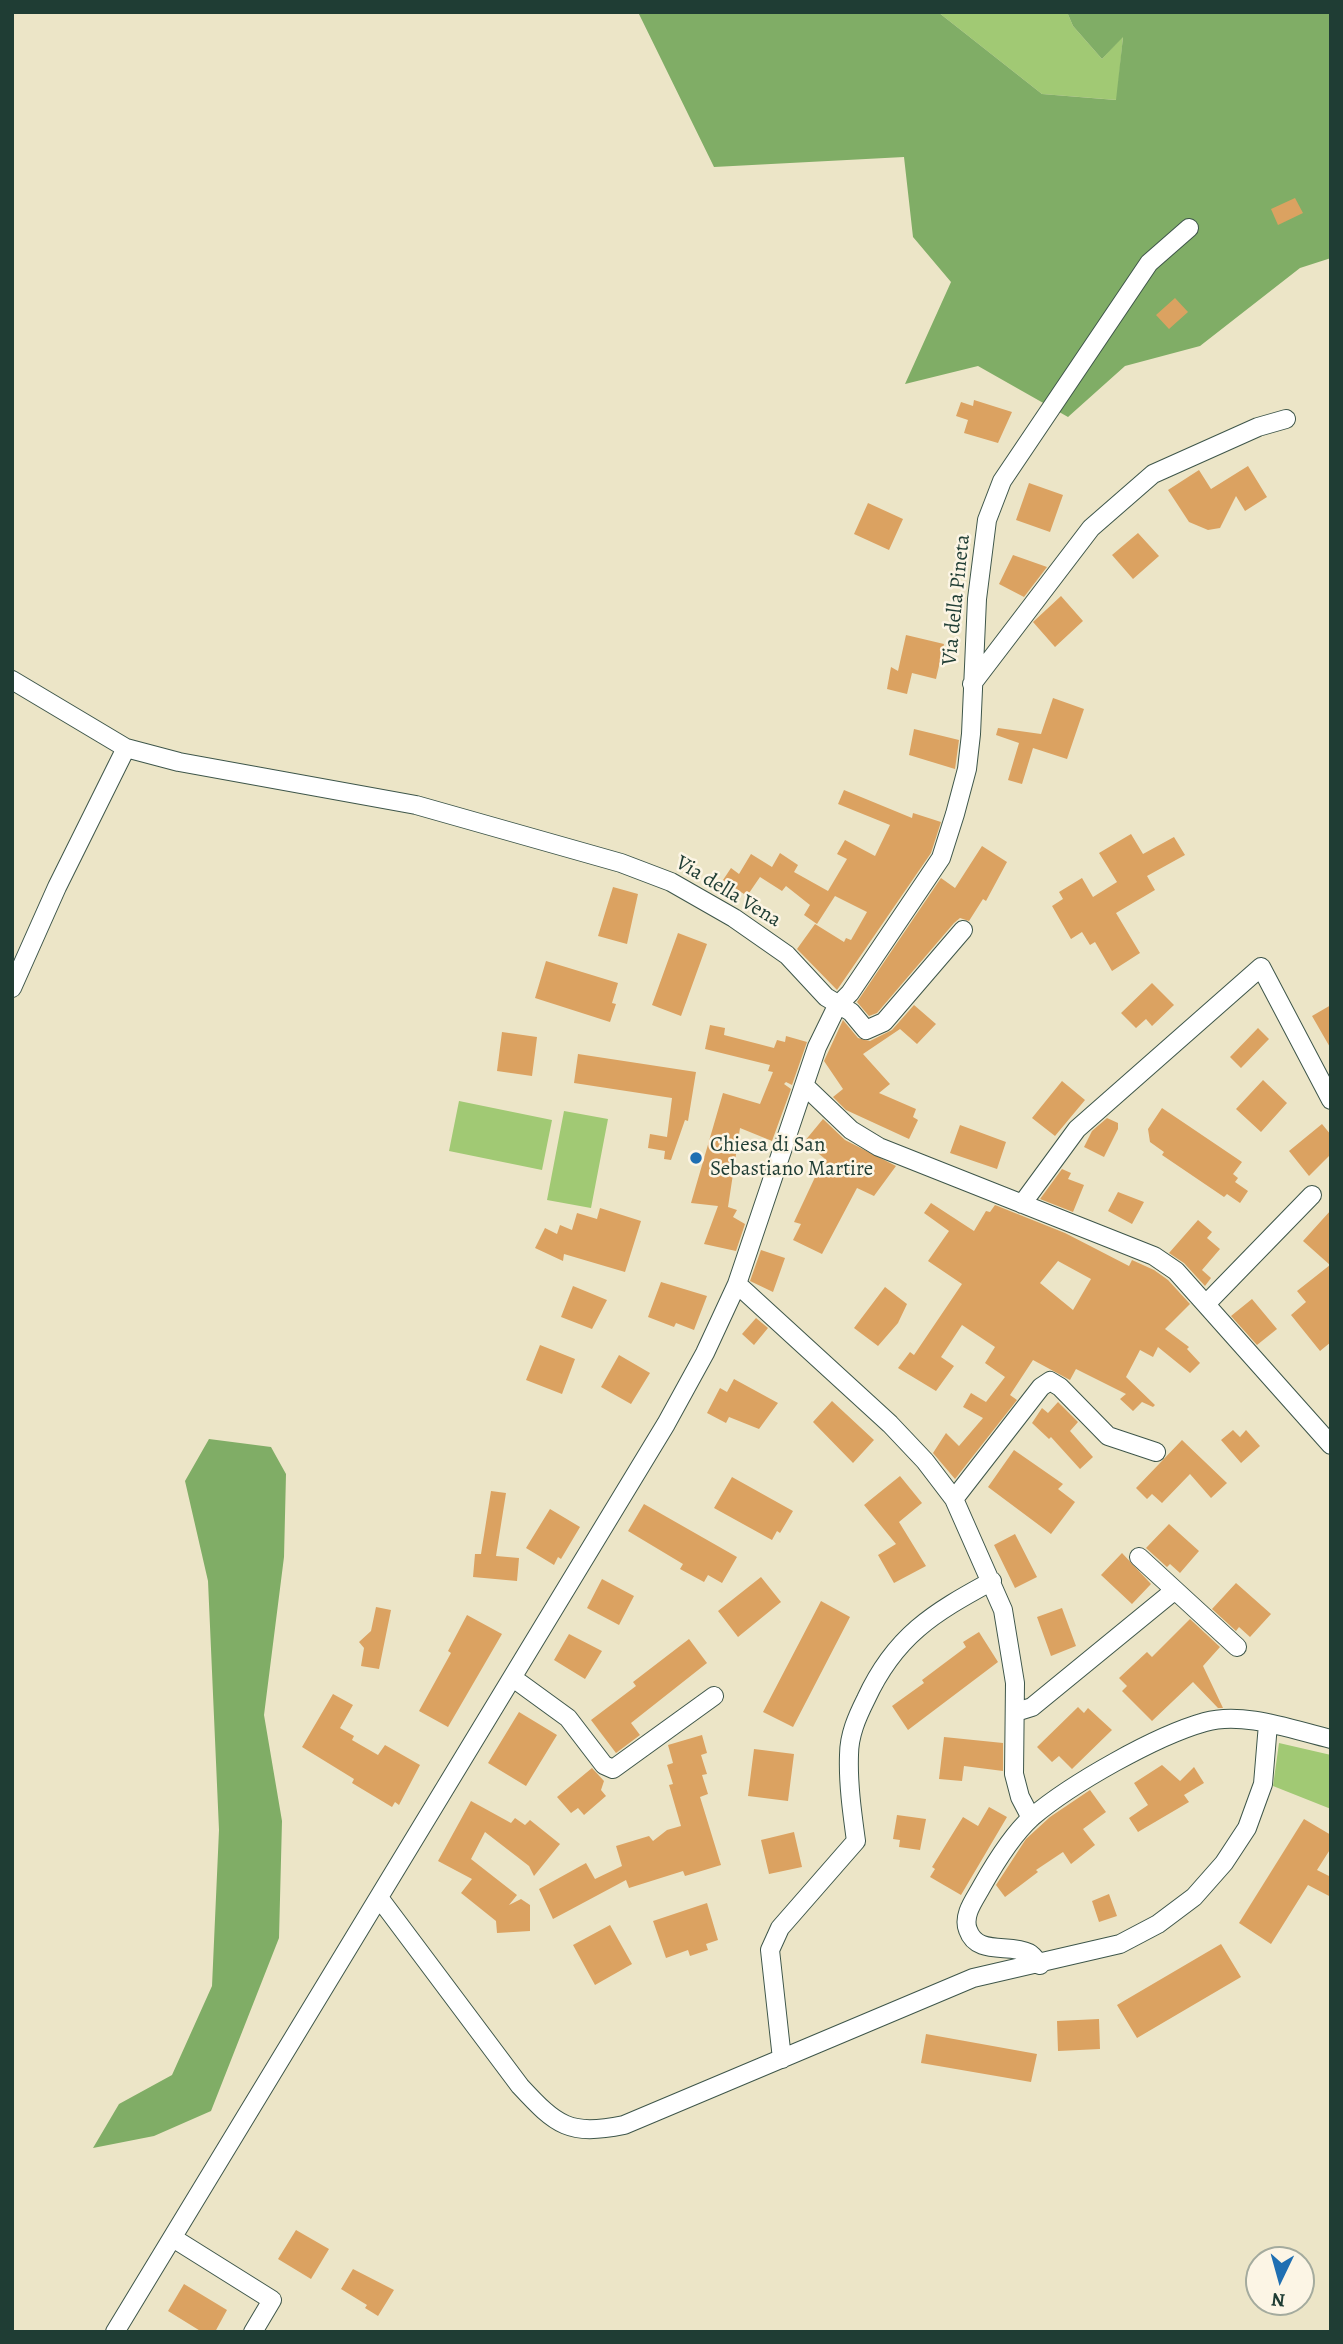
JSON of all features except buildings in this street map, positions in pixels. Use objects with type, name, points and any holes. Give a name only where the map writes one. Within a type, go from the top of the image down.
[{"type":"street","name":"Via della Pineta","points":[[115,2332],[380,1899],[666,1424],[705,1353],[737,1284],[806,1087],[817,1047],[837,1006],[850,993],[941,858],[967,769],[976,599],[988,520],[1002,481],[1149,263],[1189,228]]},
{"type":"street","points":[[972,684],[1091,528],[1153,474],[1258,427],[1286,419]]},
{"type":"street","name":"Via della Vena","points":[[12,680],[126,748],[179,762],[416,805],[671,882],[734,918],[788,955],[837,1006],[851,1012],[866,1030],[884,1022],[963,930]]},
{"type":"street","points":[[12,988],[57,887],[126,748]]},
{"type":"street","points":[[1022,1204],[1077,1129],[1261,967],[1331,1100]]},
{"type":"street","points":[[806,1087],[851,1130],[879,1147],[1154,1256],[1176,1271],[1331,1445]]},
{"type":"street","points":[[1206,1304],[1312,1195]]},
{"type":"street","points":[[737,1284],[890,1424],[925,1461],[954,1499],[1003,1610],[1011,1649],[1016,1712],[1014,1774],[1020,1797],[1031,1818]]},
{"type":"street","points":[[954,1499],[1041,1387],[1050,1381],[1060,1387],[1108,1436],[1156,1452]]},
{"type":"street","points":[[1139,1557],[1237,1647]]},
{"type":"street","points":[[782,2059],[770,1950],[780,1928],[856,1840],[849,1753],[854,1723],[880,1670],[911,1631],[941,1609],[992,1581]]},
{"type":"street","points":[[1016,1712],[1032,1707],[1175,1591]]},
{"type":"street","points":[[513,1678],[568,1718],[604,1765],[613,1769],[714,1696]]},
{"type":"street","points":[[1040,1965],[1029,1953],[984,1946],[972,1940],[966,1927],[967,1912],[993,1867],[1031,1818],[1104,1769],[1143,1748],[1206,1721],[1229,1720],[1268,1724],[1331,1739]]},
{"type":"street","points":[[380,1899],[520,2086],[542,2109],[565,2126],[592,2132],[624,2125],[972,1978],[1040,1965],[1119,1944],[1158,1924],[1195,1897],[1224,1863],[1247,1828],[1263,1784],[1268,1724]]},
{"type":"street","points":[[173,2238],[272,2300],[253,2332]]},
{"type":"green space","points":[[638,12],[938,12],[1042,94],[1116,100],[1123,37],[1102,59],[1073,26],[1067,12],[1331,12],[1331,258],[1300,268],[1200,346],[1125,366],[1068,417],[978,366],[905,384],[951,282],[913,237],[904,157],[714,167]]},
{"type":"green space","points":[[938,12],[1067,12],[1073,26],[1102,59],[1123,36],[1117,100],[1042,94]]},
{"type":"green space","points":[[459,1101],[552,1120],[542,1170],[449,1151]]},
{"type":"green space","points":[[564,1111],[608,1119],[591,1208],[547,1200]]},
{"type":"green space","points":[[209,1439],[271,1447],[286,1474],[284,1557],[264,1715],[282,1821],[279,1938],[211,2111],[154,2136],[93,2148],[119,2104],[172,2075],[212,1986],[219,1830],[208,1581],[185,1481]]},
{"type":"green space","points":[[1279,1743],[1331,1755],[1331,1809],[1273,1786]]},
{"type":"place","name":"Chiesa di San Sebastiano Martire","points":[[696,1158]]}]
